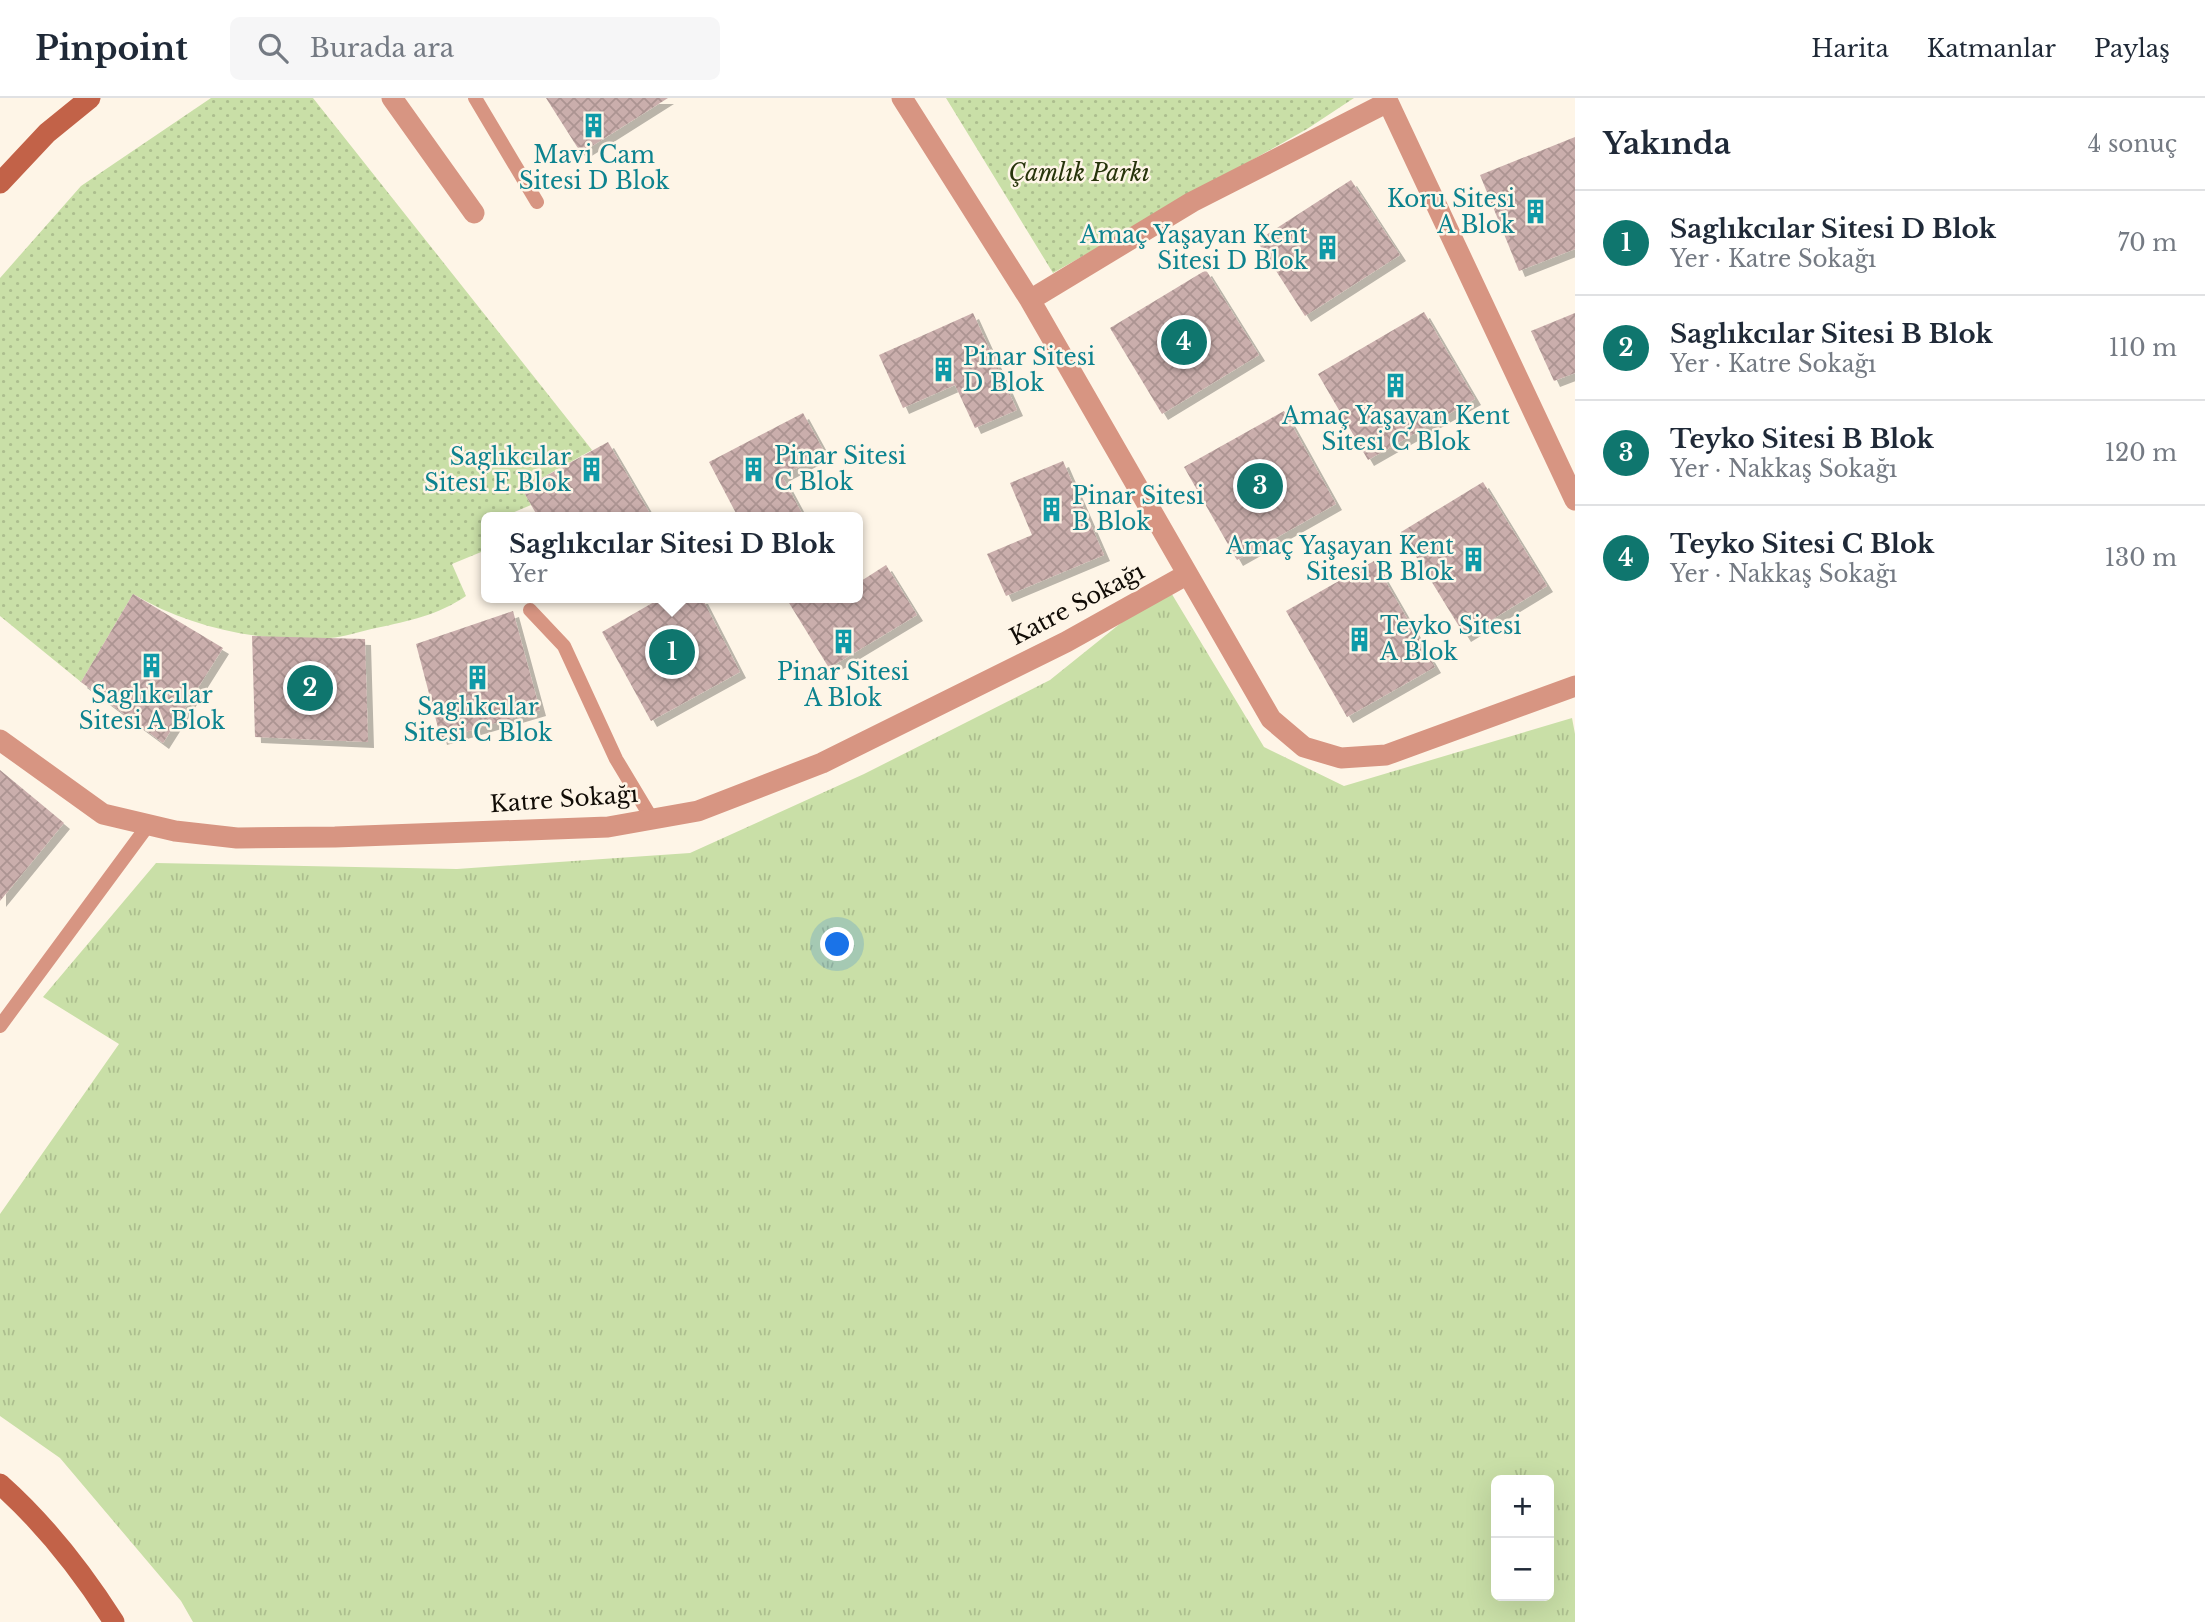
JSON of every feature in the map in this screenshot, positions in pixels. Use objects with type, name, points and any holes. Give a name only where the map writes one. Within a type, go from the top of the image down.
[{"type":"street","points":[[0,183],[47,133],[90,98]]},
{"type":"street","points":[[392,98],[474,213]]},
{"type":"street","points":[[902,98],[1030,300],[1271,719],[1304,747],[1341,758],[1386,755],[1575,686]]},
{"type":"street","points":[[1030,300],[1192,202],[1388,102],[1575,500]]},
{"type":"street","name":"Katre Sokağı","points":[[0,740],[103,814],[175,831],[237,838],[335,838],[607,827],[698,811],[822,763],[1066,642],[1186,575]]},
{"type":"street","points":[[0,1484],[33,1514],[80,1569],[114,1622]]},
{"type":"lane","points":[[475,98],[537,202]]},
{"type":"lane","points":[[530,610],[564,646],[616,759],[652,819]]},
{"type":"lane","points":[[0,1026],[149,824]]},
{"type":"green space","points":[[211,98],[313,98],[592,450],[522,489],[531,505],[514,512],[481,512],[481,552],[452,564],[466,596],[434,613],[329,638],[278,638],[227,631],[202,624],[155,606],[133,594],[81,682],[0,616],[0,278],[81,186]]},
{"type":"green space","name":"Çamlık Parkı","points":[[946,98],[1354,98],[1307,129],[1053,273]]},
{"type":"green space","points":[[1167,586],[1264,747],[1344,786],[1572,718],[1575,734],[1575,1622],[193,1622],[181,1601],[60,1458],[0,1416],[0,1214],[119,1044],[43,997],[156,863],[457,869],[690,853],[864,774],[1050,680]]},
{"type":"building","name":"Mavi Cam Sitesi D Blok","points":[[546,98],[668,98],[581,153]]},
{"type":"building","name":"Koru Sitesi A Blok","points":[[1575,137],[1575,249],[1519,271],[1480,175]]},
{"type":"building","name":"Amaç Yaşayan Kent Sitesi D Blok","points":[[1351,180],[1400,255],[1305,316],[1257,241]]},
{"type":"building","points":[[1206,270],[1259,355],[1162,414],[1110,328]]},
{"type":"building","name":"Amaç Yaşayan Kent Sitesi C Blok","points":[[1424,312],[1475,399],[1368,460],[1318,374]]},
{"type":"building","name":"Pinar Sitesi D Blok","points":[[973,313],[1017,410],[975,428],[955,385],[903,408],[879,355]]},
{"type":"building","points":[[1575,313],[1575,373],[1554,381],[1531,331]]},
{"type":"building","points":[[1284,411],[1336,504],[1237,560],[1184,467]]},
{"type":"building","name":"Pinar Sitesi C Blok","points":[[803,413],[825,453],[782,476],[801,512],[735,512],[709,462]]},
{"type":"building","name":"Saglıkcılar Sitesi E Blok","points":[[608,442],[649,512],[535,512],[522,489]]},
{"type":"building","name":"Pinar Sitesi B Blok","points":[[1063,461],[1104,555],[1006,596],[987,554],[1032,535],[1010,483]]},
{"type":"building","name":"Amaç Yaşayan Kent Sitesi B Blok","points":[[1483,482],[1547,586],[1465,636],[1401,532]]},
{"type":"building","name":"Teyko Sitesi A Blok","points":[[1374,561],[1435,667],[1347,717],[1286,611]]},
{"type":"building","name":"Pinar Sitesi A Blok","points":[[886,565],[917,615],[829,668],[789,603],[863,603],[863,580]]},
{"type":"building","name":"Saglıkcılar Sitesi A Blok","points":[[133,594],[223,648],[163,743],[81,682]]},
{"type":"building","points":[[652,603],[705,603],[740,672],[651,721],[602,632]]},
{"type":"building","name":"Saglıkcılar Sitesi C Blok","points":[[513,611],[540,710],[441,739],[416,644]]},
{"type":"building","points":[[252,636],[365,639],[368,742],[255,737]]},
{"type":"building","points":[[0,770],[64,823],[0,901]]},
{"type":"place","name":"Mavi Cam Sitesi D Blok","points":[[594,125]]},
{"type":"place","name":"Koru Sitesi A Blok","points":[[1535,212]]},
{"type":"place","name":"Amaç Yaşayan Kent Sitesi D Blok","points":[[1328,248]]},
{"type":"place","name":"Teyko Sitesi C Blok","points":[[1184,342]]},
{"type":"place","name":"Pinar Sitesi D Blok","points":[[943,370]]},
{"type":"place","name":"Amaç Yaşayan Kent Sitesi C Blok","points":[[1396,386]]},
{"type":"place","name":"Pinar Sitesi C Blok","points":[[754,469]]},
{"type":"place","name":"Saglıkcılar Sitesi E Blok","points":[[591,470]]},
{"type":"place","name":"Teyko Sitesi B Blok","points":[[1260,486]]},
{"type":"place","name":"Pinar Sitesi B Blok","points":[[1052,509]]},
{"type":"place","name":"Amaç Yaşayan Kent Sitesi B Blok","points":[[1474,559]]},
{"type":"place","name":"Teyko Sitesi A Blok","points":[[1360,639]]},
{"type":"place","name":"Pinar Sitesi A Blok","points":[[843,642]]},
{"type":"place","name":"Saglıkcılar Sitesi D Blok","points":[[672,652]]},
{"type":"place","name":"Saglıkcılar Sitesi A Blok","points":[[152,665]]},
{"type":"place","name":"Saglıkcılar Sitesi C Blok","points":[[478,677]]},
{"type":"place","name":"Saglıkcılar Sitesi B Blok","points":[[310,688]]}]
